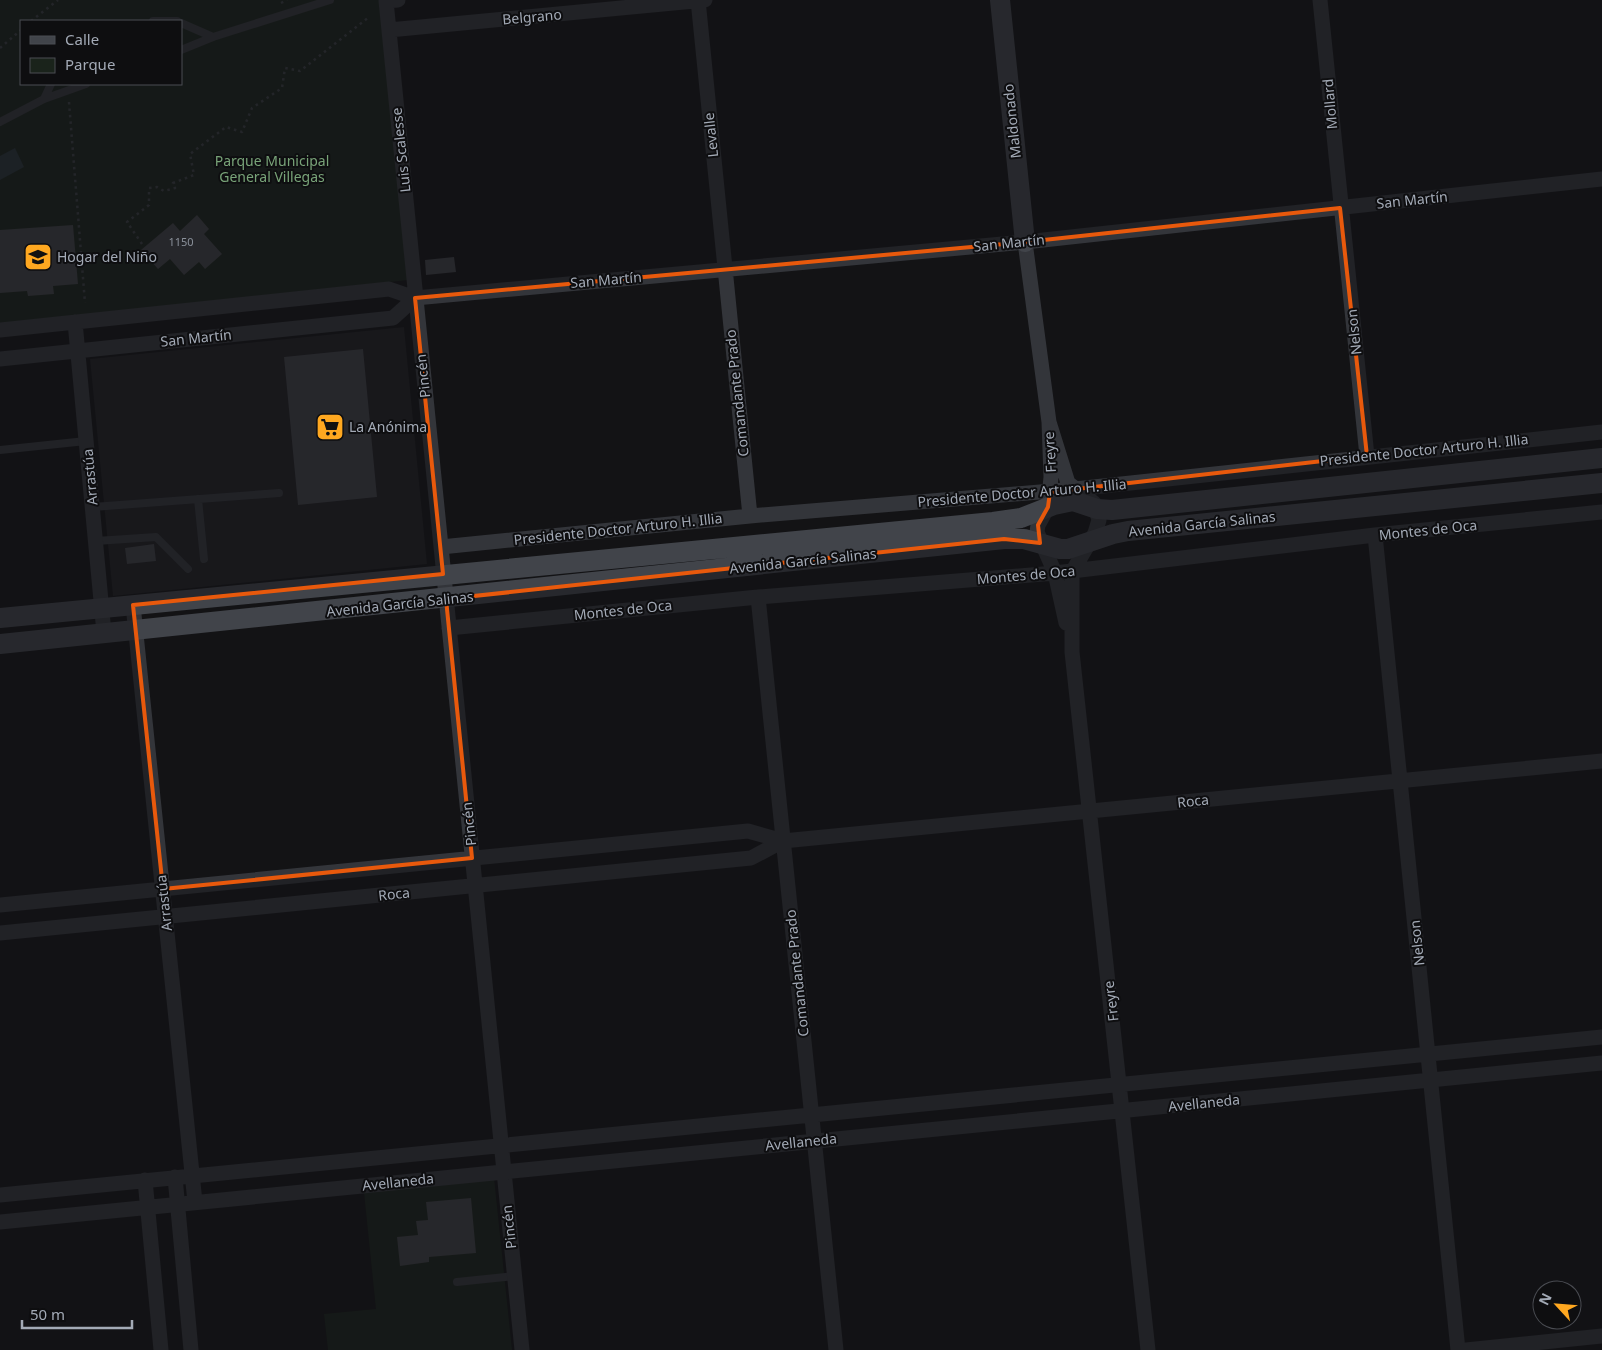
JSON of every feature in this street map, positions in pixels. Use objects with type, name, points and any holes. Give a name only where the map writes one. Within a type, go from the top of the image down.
[{"type":"main road","name":"Maldonado","points":[[1000,0],[1025,242]]},
{"type":"main road","name":"Avenida García Salinas","points":[[0,618],[993,522],[1029,516],[1050,499],[1072,501],[1096,508],[1112,510],[1602,458]]},
{"type":"main road","name":"Avenida García Salinas","points":[[0,644],[446,599],[1004,539],[1024,540],[1060,549],[1077,548],[1113,534],[1128,531],[1602,483]]},
{"type":"street","name":"Luis Scalesse","points":[[389,0],[389,30],[415,298]]},
{"type":"street","name":"Belgrano","points":[[389,30],[700,0]]},
{"type":"street","name":"Levalle","points":[[700,0],[725,269]]},
{"type":"street","name":"Mollard","points":[[1320,0],[1340,208]]},
{"type":"street","name":"San Martín","points":[[0,330],[389,289],[415,298],[1025,242],[1602,178]]},
{"type":"street","name":"Nelson","points":[[1340,208],[1367,456]]},
{"type":"street","name":"Freyre","points":[[1025,242],[1048,422],[1050,499],[1038,525],[1037,532],[1040,543],[1055,574],[1072,652],[1124,1110],[1148,1350]]},
{"type":"street","name":"Comandante Prado","points":[[725,269],[750,516]]},
{"type":"street","name":"San Martín","points":[[0,359],[392,318],[415,298]]},
{"type":"street","name":"Pincén","points":[[415,298],[522,1350]]},
{"type":"street","name":"Arrastúa","points":[[75,322],[104,633]]},
{"type":"street","name":"Freyre","points":[[1048,422],[1068,483],[1094,503],[1098,525],[1072,572],[1072,652]]},
{"type":"street","name":"Presidente Doctor Arturo H. Illia","points":[[441,547],[750,516],[1050,499],[1075,489],[1602,432]]},
{"type":"street","name":"Montes de Oca","points":[[449,628],[758,597],[1055,574],[1375,535],[1602,512]]},
{"type":"street","name":"Nelson","points":[[1375,535],[1458,1350]]},
{"type":"street","name":"Comandante Prado","points":[[758,597],[836,1350]]},
{"type":"street","name":"Arrastúa","points":[[133,604],[195,1202]]},
{"type":"street","name":"Roca","points":[[0,905],[748,831],[784,841],[1602,761]]},
{"type":"street","name":"Roca","points":[[0,933],[751,858],[784,841]]},
{"type":"street","name":"Avellaneda","points":[[0,1195],[1602,1037]]},
{"type":"street","name":"Avellaneda","points":[[0,1222],[1602,1063]]},
{"type":"street","points":[[175,1177],[191,1350]]},
{"type":"street","points":[[145,1180],[160,1350]]},
{"type":"street","points":[[1466,1350],[1602,1336]]},
{"type":"lane","points":[[182,50],[213,37],[330,0]]},
{"type":"lane","points":[[182,23],[213,37]]},
{"type":"lane","points":[[44,99],[51,85]]},
{"type":"lane","points":[[0,122],[44,99],[83,85]]},
{"type":"lane","points":[[0,450],[86,441]]},
{"type":"lane","points":[[92,507],[279,493]]},
{"type":"lane","points":[[198,499],[204,559]]},
{"type":"lane","points":[[96,541],[156,537],[188,569]]},
{"type":"lane","points":[[457,1282],[514,1276]]},
{"type":"path","points":[[32,20],[58,0]]},
{"type":"path","points":[[142,244],[127,222],[150,205],[149,188],[157,187],[164,191],[175,188],[173,183],[194,175],[190,154],[226,128],[242,132],[252,108],[282,88],[285,68],[300,71],[369,17]]},
{"type":"path","points":[[0,48],[20,31]]},
{"type":"path","points":[[65,91],[70,107],[85,303]]},
{"type":"highlighted area","points":[[1340,208],[1367,456],[1050,492],[1048,507],[1038,525],[1040,543],[1004,539],[446,599],[472,858],[163,889],[133,605],[443,574],[415,298],[1025,242]]},
{"type":"shaded area","points":[[15,148],[24,167],[0,180],[0,156]]},
{"type":"shaded area","points":[[404,327],[427,564],[113,596],[90,359]]},
{"type":"green space","name":"Parque Municipal General Villegas","points":[[0,0],[381,0],[408,280],[0,324]]},
{"type":"green space","points":[[494,1178],[512,1350],[328,1350],[324,1314],[376,1309],[364,1192]]},
{"type":"building","points":[[197,215],[209,229],[204,234],[222,254],[205,269],[199,262],[184,275],[170,259],[158,269],[141,250],[173,223],[180,231]]},
{"type":"building","name":"Hogar del Niño","points":[[73,225],[78,284],[53,286],[54,294],[28,296],[27,291],[0,293],[0,230]]},
{"type":"building","points":[[454,257],[456,272],[426,275],[425,260]]},
{"type":"building","name":"La Anónima","points":[[363,349],[377,497],[298,505],[284,357]]},
{"type":"building","points":[[154,544],[156,561],[127,564],[125,548]]},
{"type":"building","points":[[471,1198],[476,1253],[429,1257],[429,1262],[400,1266],[397,1237],[418,1235],[416,1221],[428,1220],[426,1202]]},
{"type":"place","name":"Hogar del Niño","points":[[38,257]]},
{"type":"place","name":"La Anónima","points":[[330,427]]}]
